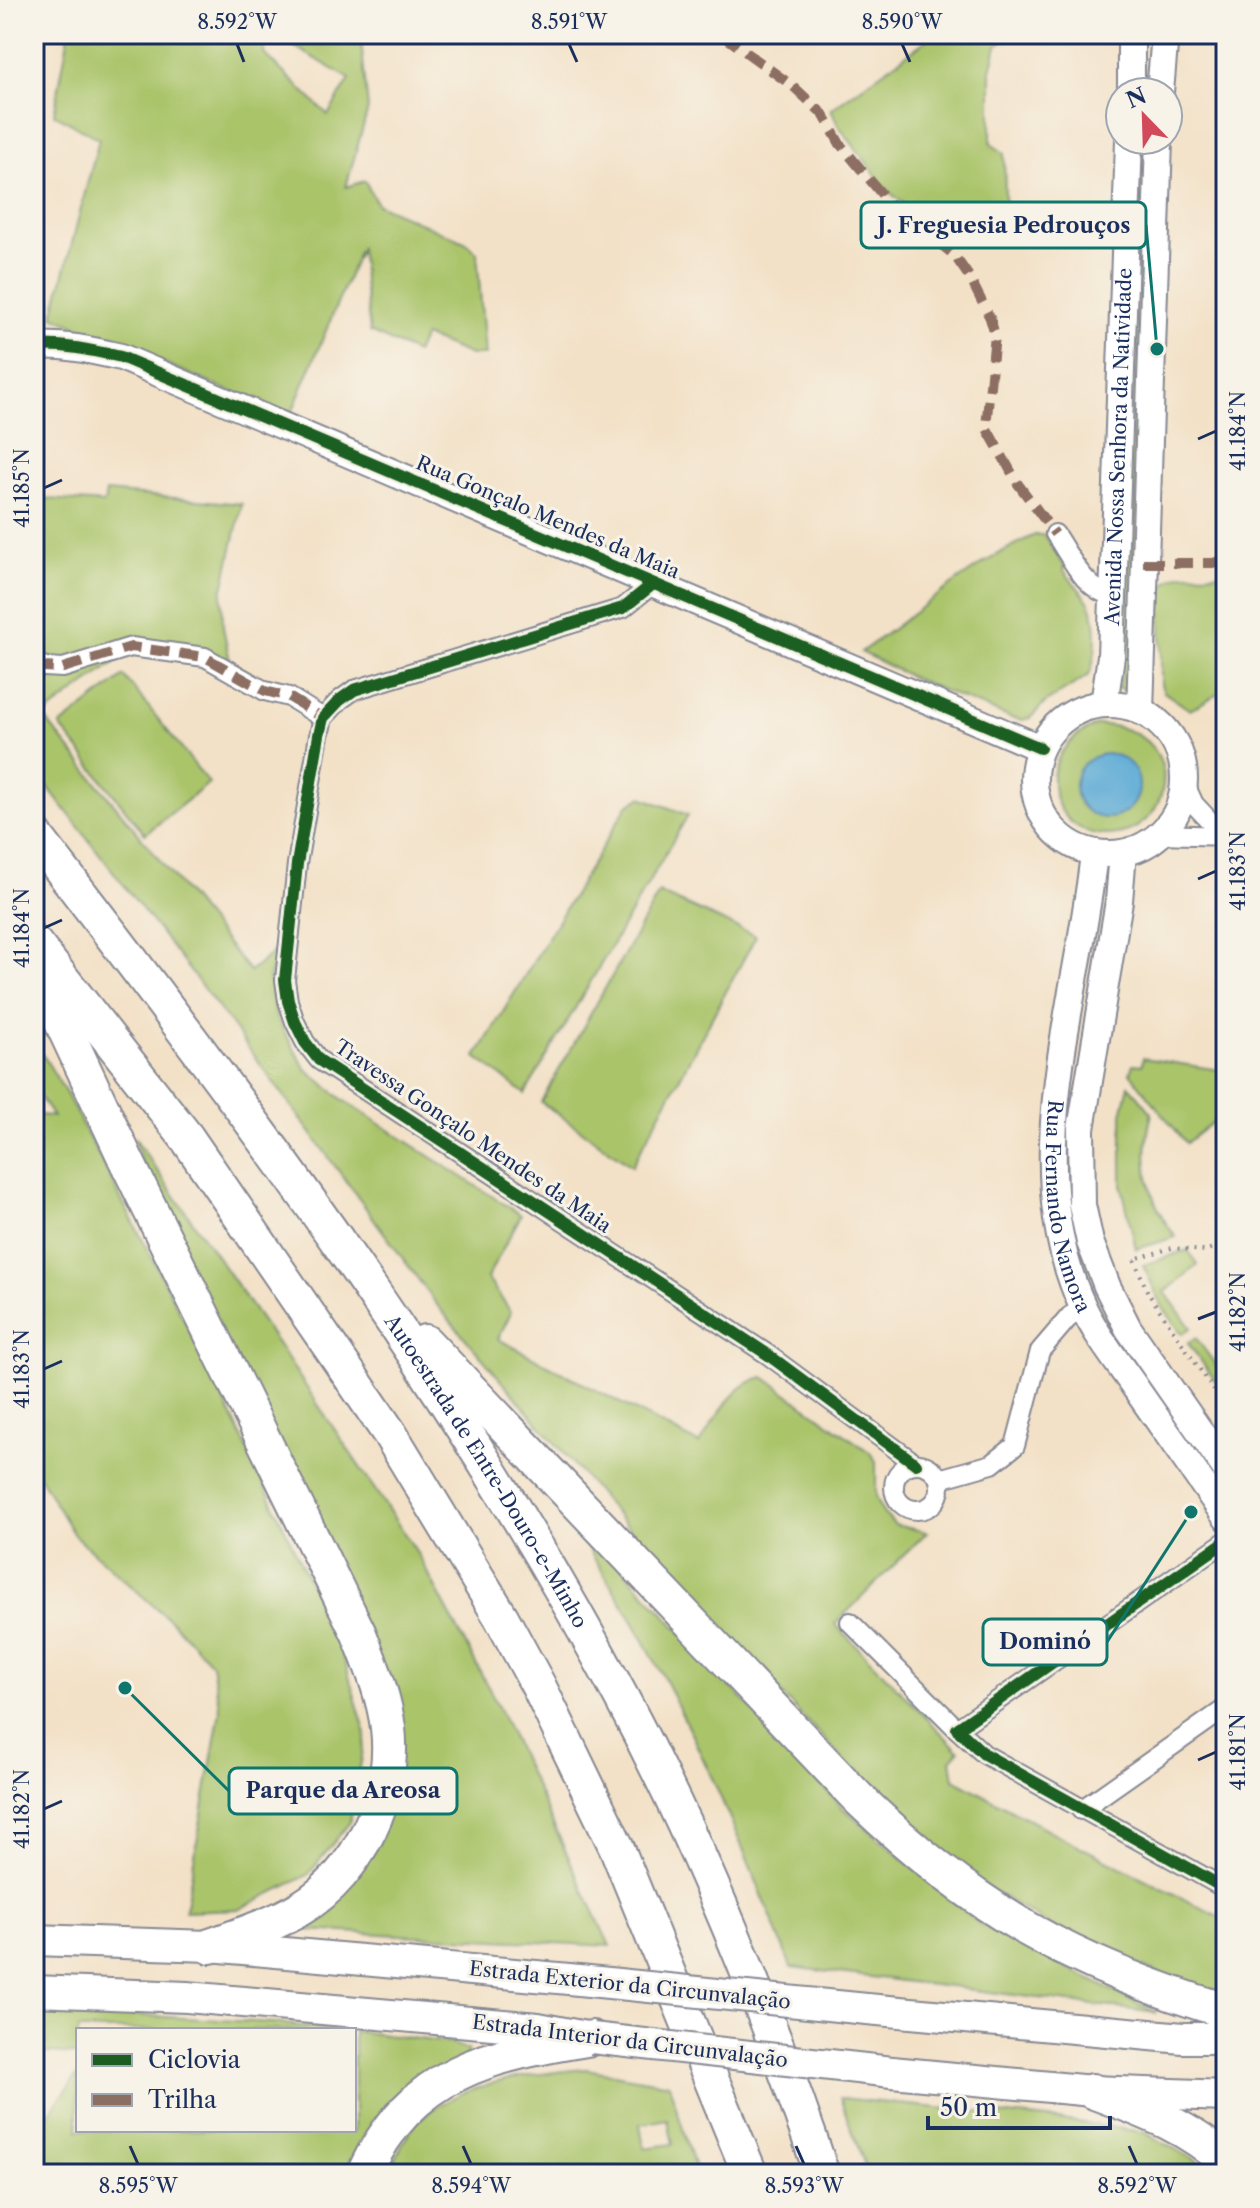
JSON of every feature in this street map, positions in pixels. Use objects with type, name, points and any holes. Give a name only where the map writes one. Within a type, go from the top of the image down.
[{"type":"highway","name":"Autoestrada de Entre-Douro-e-Minho","points":[[34,834],[367,1281],[524,1525],[622,1699],[682,1822],[770,2029],[822,2174]]},
{"type":"highway","points":[[34,943],[187,1138],[390,1434],[461,1550],[538,1685],[584,1777],[659,1946],[750,2174]]},
{"type":"highway","points":[[34,963],[127,1162],[359,1634],[374,1672],[388,1728],[385,1784],[365,1838],[349,1862],[329,1886],[302,1907],[255,1930],[210,1946]]},
{"type":"highway","points":[[367,1281],[818,1756],[898,1836],[963,1889],[1033,1934],[1103,1969],[1226,2011]]},
{"type":"highway","points":[[364,2174],[384,2135],[402,2113],[451,2075],[487,2059],[592,2038]]},
{"type":"highway","points":[[707,2070],[724,2174]]},
{"type":"highway","points":[[1092,2091],[1186,2131],[1226,2162]]},
{"type":"main road","points":[[1131,34],[1131,76]]},
{"type":"main road","points":[[1161,76],[1165,34]]},
{"type":"main road","name":"Avenida Nossa Senhora da Natividade","points":[[1104,704],[1111,656],[1128,156]]},
{"type":"main road","name":"Avenida Nossa Senhora da Natividade","points":[[1140,711],[1158,156]]},
{"type":"main road","name":"Rua Gonçalo Mendes da Maia","points":[[34,346],[56,345],[121,357],[1040,748]]},
{"type":"main road","points":[[1104,704],[1122,705],[1140,711],[1166,730],[1182,763],[1184,782],[1173,819],[1149,843],[1123,853],[1094,853],[1073,845],[1055,832],[1042,814],[1035,793],[1034,770],[1040,748],[1066,718],[1084,708],[1104,704]]},
{"type":"main road","name":"Rua Fernando Namora","points":[[1094,853],[1090,896],[1052,1128],[1058,1231],[1083,1308],[1110,1352],[1226,1517]]},
{"type":"main road","name":"Rua Fernando Namora","points":[[1123,853],[1119,901],[1081,1129],[1082,1205],[1090,1242],[1128,1328],[1226,1469]]},
{"type":"main road","name":"Estrada Exterior da Circunvalação","points":[[34,1940],[210,1946],[1183,2038],[1226,2038]]},
{"type":"main road","name":"Estrada Interior da Circunvalação","points":[[34,1991],[202,1998],[538,2028],[592,2038],[892,2072],[1092,2091],[1226,2096]]},
{"type":"street","points":[[1055,534],[1084,578],[1105,594],[1113,596]]},
{"type":"street","points":[[34,662],[45,667],[63,668],[131,647],[205,657],[265,691],[289,697],[323,718],[354,690],[623,608],[653,584]]},
{"type":"street","name":"Travessa Gonçalo Mendes da Maia","points":[[323,718],[297,864],[285,980],[288,1001],[305,1042],[319,1060],[767,1354],[916,1464],[930,1467],[939,1479]]},
{"type":"street","points":[[1184,782],[1194,804],[1225,836]]},
{"type":"street","points":[[1160,834],[1225,836]]},
{"type":"street","points":[[916,1464],[901,1470],[894,1484],[897,1499],[908,1509],[924,1510],[940,1494],[939,1479],[992,1464],[1015,1446],[1040,1351],[1070,1316],[1083,1308]]},
{"type":"street","points":[[957,1729],[1226,1541]]},
{"type":"street","points":[[850,1622],[984,1754],[1226,1889]]},
{"type":"street","points":[[1081,1810],[1226,1708]]},
{"type":"path","points":[[1226,1243],[1205,1251],[1172,1248],[1134,1259],[1148,1293],[1226,1408]]},
{"type":"green space","points":[[69,34],[267,34],[264,54],[328,115],[350,79],[282,39],[281,34],[356,34],[361,40],[368,109],[346,187],[365,181],[377,204],[465,242],[477,252],[485,355],[471,355],[424,336],[416,353],[370,332],[360,249],[290,417],[53,316],[99,139],[54,114]]},
{"type":"green space","points":[[935,34],[1015,34],[997,46],[991,70],[991,144],[1004,153],[1006,239],[947,238],[888,191],[838,125],[831,109]]},
{"type":"green space","points":[[1139,156],[1148,156],[1131,692],[1117,688],[1122,675]]},
{"type":"green space","points":[[106,492],[242,504],[222,593],[223,627],[230,661],[178,647],[62,660],[34,654],[34,498],[104,503]]},
{"type":"green space","points":[[1035,535],[1045,535],[1065,567],[1063,569],[1087,600],[1095,620],[1096,640],[1089,675],[1046,702],[1030,718],[1011,718],[915,679],[861,652],[967,574]]},
{"type":"green space","points":[[1226,572],[1226,689],[1190,710],[1164,692],[1161,685],[1161,592],[1166,583],[1180,575]]},
{"type":"green space","points":[[130,651],[43,716],[250,972],[278,948],[269,977],[276,1017],[305,1068],[343,1100],[521,1215],[487,1278],[511,1312],[498,1339],[699,1444],[734,1394],[753,1380],[764,1377],[872,1454],[876,1462],[876,1496],[883,1513],[895,1525],[927,1532],[835,1624],[959,1751],[951,1760],[954,1779],[1226,1920],[1226,1992],[1182,1984],[1055,1929],[974,1879],[893,1811],[757,1669],[617,1515],[440,1309],[230,1023],[34,769],[34,670]]},
{"type":"green space","points":[[124,676],[209,783],[145,834],[60,726]]},
{"type":"green space","points":[[1097,725],[1113,726],[1128,730],[1152,746],[1163,771],[1163,786],[1158,803],[1143,822],[1122,833],[1098,834],[1079,827],[1064,814],[1055,797],[1053,777],[1059,757],[1073,739]],"holes":[[[1122,758],[1136,773],[1127,811],[1107,818],[1080,804],[1075,784]]]},
{"type":"green space","points":[[641,797],[688,815],[525,1094],[476,1057],[627,806]]},
{"type":"green space","points":[[659,893],[756,936],[632,1166],[541,1102]]},
{"type":"green space","points":[[34,1040],[67,1095],[250,1454],[341,1649],[366,1734],[350,1822],[308,1875],[240,1909],[185,1911],[220,1711],[212,1664],[174,1624],[74,1535],[39,1476],[34,1473],[34,1114],[53,1117],[34,1088]]},
{"type":"green space","points":[[1143,1058],[1226,1071],[1226,1112],[1186,1143],[1130,1073],[1133,1064],[1142,1065]]},
{"type":"green space","points":[[1129,1085],[1152,1113],[1146,1146],[1148,1178],[1158,1208],[1176,1237],[1136,1249],[1122,1187],[1122,1114]]},
{"type":"green space","points":[[134,1137],[416,1551],[494,1698],[610,1946],[288,1929],[403,1777]]},
{"type":"green space","points":[[1188,1250],[1198,1265],[1165,1292],[1191,1328],[1182,1334],[1162,1306],[1143,1265]]},
{"type":"green space","points":[[1196,1338],[1226,1379],[1223,1391],[1188,1343]]},
{"type":"green space","points":[[550,1490],[841,1806],[981,1925],[1157,2013],[791,1967],[727,1812],[674,1698],[631,1617]]},
{"type":"green space","points":[[61,2011],[324,2028],[76,2028],[76,2055],[34,2052],[34,2013]]},
{"type":"green space","points":[[356,2031],[450,2043],[468,2050],[349,2174],[34,2174],[34,2134],[76,2077],[76,2132],[356,2132]]},
{"type":"green space","points":[[586,2069],[669,2084],[697,2174],[388,2174],[413,2126],[435,2107],[476,2088],[498,2082]],"holes":[[[668,2119],[673,2144],[644,2148],[640,2124]]]},
{"type":"green space","points":[[840,2098],[1077,2122],[1143,2132],[1209,2167],[1214,2174],[868,2174]]},
{"type":"water","points":[[1107,754],[1125,760],[1133,768],[1139,786],[1133,804],[1125,812],[1107,818],[1089,812],[1081,804],[1075,786],[1081,768],[1089,760]]},
{"type":"marked path","points":[[721,34],[794,87],[823,114],[840,144],[889,203],[954,255],[970,278],[995,335],[986,427],[1018,484],[1055,534]]},
{"type":"marked path","points":[[1143,563],[1213,563],[1226,559]]},
{"type":"marked path","points":[[34,662],[45,667],[63,668],[131,647],[205,657],[265,691],[289,697],[323,718]]},
{"type":"cycle path","points":[[34,346],[67,347],[121,357],[1040,748]]},
{"type":"cycle path","points":[[653,584],[623,608],[354,690],[323,718],[297,864],[285,980],[288,1001],[305,1042],[319,1060],[767,1354],[916,1464]]},
{"type":"cycle path","points":[[1226,1541],[957,1729],[984,1754],[1226,1889]]},
{"type":"place","name":"J. Freguesia Pedrouços","points":[[1157,349]]},
{"type":"place","name":"Dominó","points":[[1191,1512]]},
{"type":"place","name":"Parque da Areosa","points":[[125,1688]]}]
